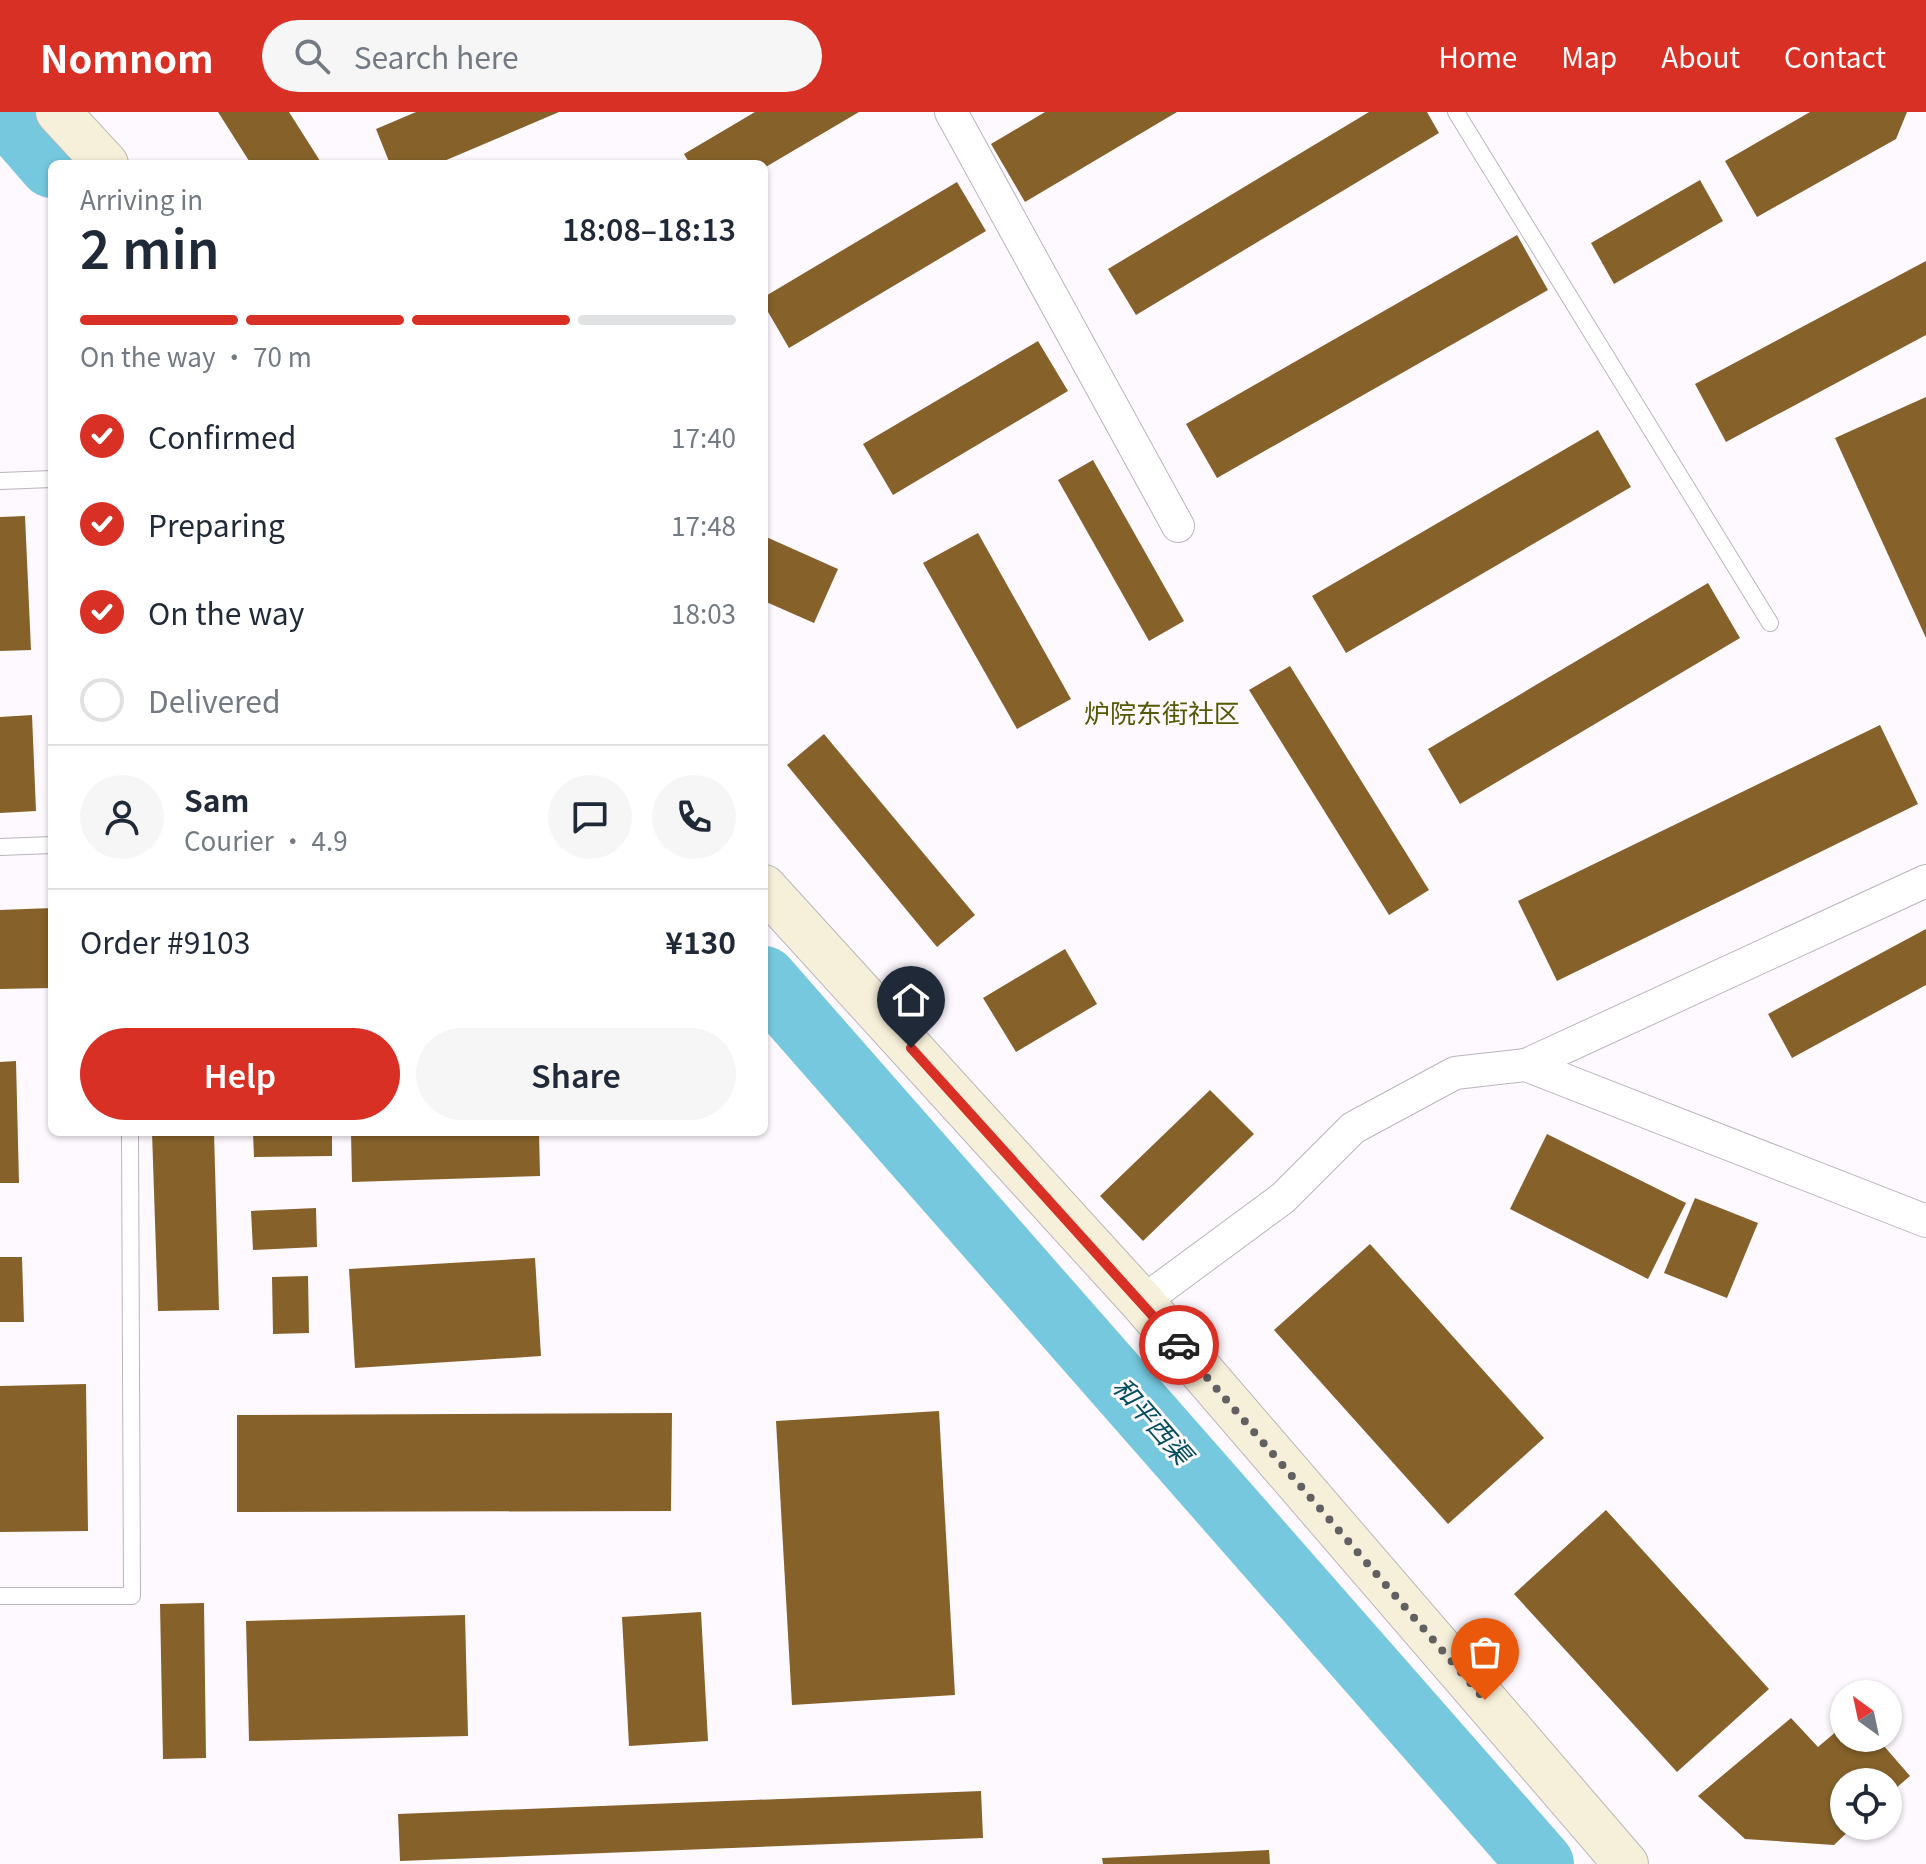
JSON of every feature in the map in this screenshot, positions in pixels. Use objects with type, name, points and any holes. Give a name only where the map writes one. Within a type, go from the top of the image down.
[{"type":"street","points":[[58,112],[102,160]]},
{"type":"street","points":[[958,115],[1178,526]]},
{"type":"street","points":[[1142,1302],[1283,1198],[1353,1128],[1455,1073],[1526,1065],[1926,881]]},
{"type":"street","points":[[768,891],[1142,1302],[1626,1864]]},
{"type":"street","points":[[1526,1065],[1926,1221]]},
{"type":"lane","points":[[1456,112],[1770,623]]},
{"type":"lane","points":[[0,481],[48,479]]},
{"type":"lane","points":[[0,847],[48,845]]},
{"type":"lane","points":[[0,1596],[132,1596],[130,1136]]},
{"type":"building","points":[[218,112],[289,112],[319,160],[248,160]]},
{"type":"building","points":[[416,112],[559,112],[446,160],[388,160],[376,129]]},
{"type":"building","points":[[755,112],[859,112],[768,166],[768,160],[688,160],[684,154]]},
{"type":"building","points":[[1045,112],[1177,112],[1025,202],[991,144]]},
{"type":"building","points":[[1369,112],[1427,112],[1439,133],[1136,315],[1108,269]]},
{"type":"building","points":[[1810,112],[1907,112],[1896,139],[1757,217],[1725,161]]},
{"type":"building","points":[[1700,180],[1723,221],[1614,284],[1591,243]]},
{"type":"building","points":[[957,182],[986,231],[789,348],[768,312],[768,295]]},
{"type":"building","points":[[1517,235],[1548,290],[1217,478],[1186,424]]},
{"type":"building","points":[[1926,261],[1926,335],[1726,442],[1695,384]]},
{"type":"building","points":[[1038,341],[1068,391],[893,495],[863,444]]},
{"type":"building","points":[[1926,397],[1926,638],[1835,438]]},
{"type":"building","points":[[1598,430],[1631,487],[1346,653],[1312,596]]},
{"type":"building","points":[[1093,460],[1184,621],[1149,641],[1058,480]]},
{"type":"building","points":[[25,516],[31,650],[0,651],[0,517]]},
{"type":"building","points":[[978,533],[1071,699],[1017,729],[923,563]]},
{"type":"building","points":[[768,538],[838,569],[814,623],[768,603]]},
{"type":"building","points":[[1708,583],[1740,638],[1460,804],[1428,749]]},
{"type":"building","points":[[1290,666],[1429,890],[1389,915],[1249,690]]},
{"type":"building","points":[[32,715],[36,811],[0,813],[0,717]]},
{"type":"building","points":[[1880,725],[1918,804],[1557,981],[1518,901]]},
{"type":"building","points":[[824,734],[975,915],[937,947],[787,765]]},
{"type":"building","points":[[48,908],[48,988],[0,989],[0,910]]},
{"type":"building","points":[[1926,929],[1926,985],[1792,1058],[1768,1014]]},
{"type":"building","points":[[1065,949],[1097,1004],[1016,1052],[983,998]]},
{"type":"building","points":[[16,1061],[19,1183],[0,1183],[0,1062]]},
{"type":"building","points":[[1210,1090],[1254,1134],[1143,1241],[1100,1196]]},
{"type":"building","points":[[1547,1134],[1686,1203],[1648,1279],[1510,1209]]},
{"type":"building","points":[[152,1136],[214,1136],[219,1310],[158,1311]]},
{"type":"building","points":[[253,1136],[332,1136],[332,1156],[254,1157]]},
{"type":"building","points":[[351,1136],[539,1136],[540,1176],[352,1182]]},
{"type":"building","points":[[1695,1198],[1758,1223],[1727,1298],[1664,1273]]},
{"type":"building","points":[[316,1208],[317,1247],[253,1250],[251,1211]]},
{"type":"building","points":[[1370,1244],[1544,1438],[1448,1524],[1274,1330]]},
{"type":"building","points":[[0,1257],[22,1257],[24,1322],[0,1322]]},
{"type":"building","points":[[535,1258],[541,1356],[355,1368],[349,1269]]},
{"type":"building","points":[[308,1276],[309,1333],[273,1334],[272,1277]]},
{"type":"building","points":[[86,1384],[88,1531],[0,1532],[0,1386]]},
{"type":"building","points":[[939,1411],[955,1695],[792,1705],[776,1421]]},
{"type":"building","points":[[672,1413],[671,1511],[237,1512],[237,1415]]},
{"type":"building","points":[[1606,1510],[1769,1689],[1677,1772],[1514,1594]]},
{"type":"building","points":[[204,1603],[206,1758],[163,1759],[160,1604]]},
{"type":"building","points":[[701,1612],[708,1741],[629,1746],[622,1617]]},
{"type":"building","points":[[465,1615],[468,1736],[249,1741],[246,1621]]},
{"type":"building","points":[[1791,1718],[1818,1747],[1830,1737],[1830,1752],[1889,1752],[1910,1776],[1902,1783],[1902,1768],[1830,1768],[1830,1840],[1839,1840],[1834,1845],[1745,1839],[1698,1796]]},
{"type":"building","points":[[981,1791],[983,1838],[400,1861],[398,1814]]},
{"type":"building","points":[[1269,1850],[1270,1864],[1103,1864],[1102,1858]]},
{"type":"waterway","name":"和平西渠","points":[[6,112],[48,160]]},
{"type":"waterway","name":"和平西渠","points":[[768,984],[1541,1864]]},
{"type":"way so far","points":[[1179,1345],[1485,1700]]},
{"type":"district","name":"炉院东街社区","points":[[1162,714]]},
{"type":"route","points":[[911,1048],[1179,1345]]}]
